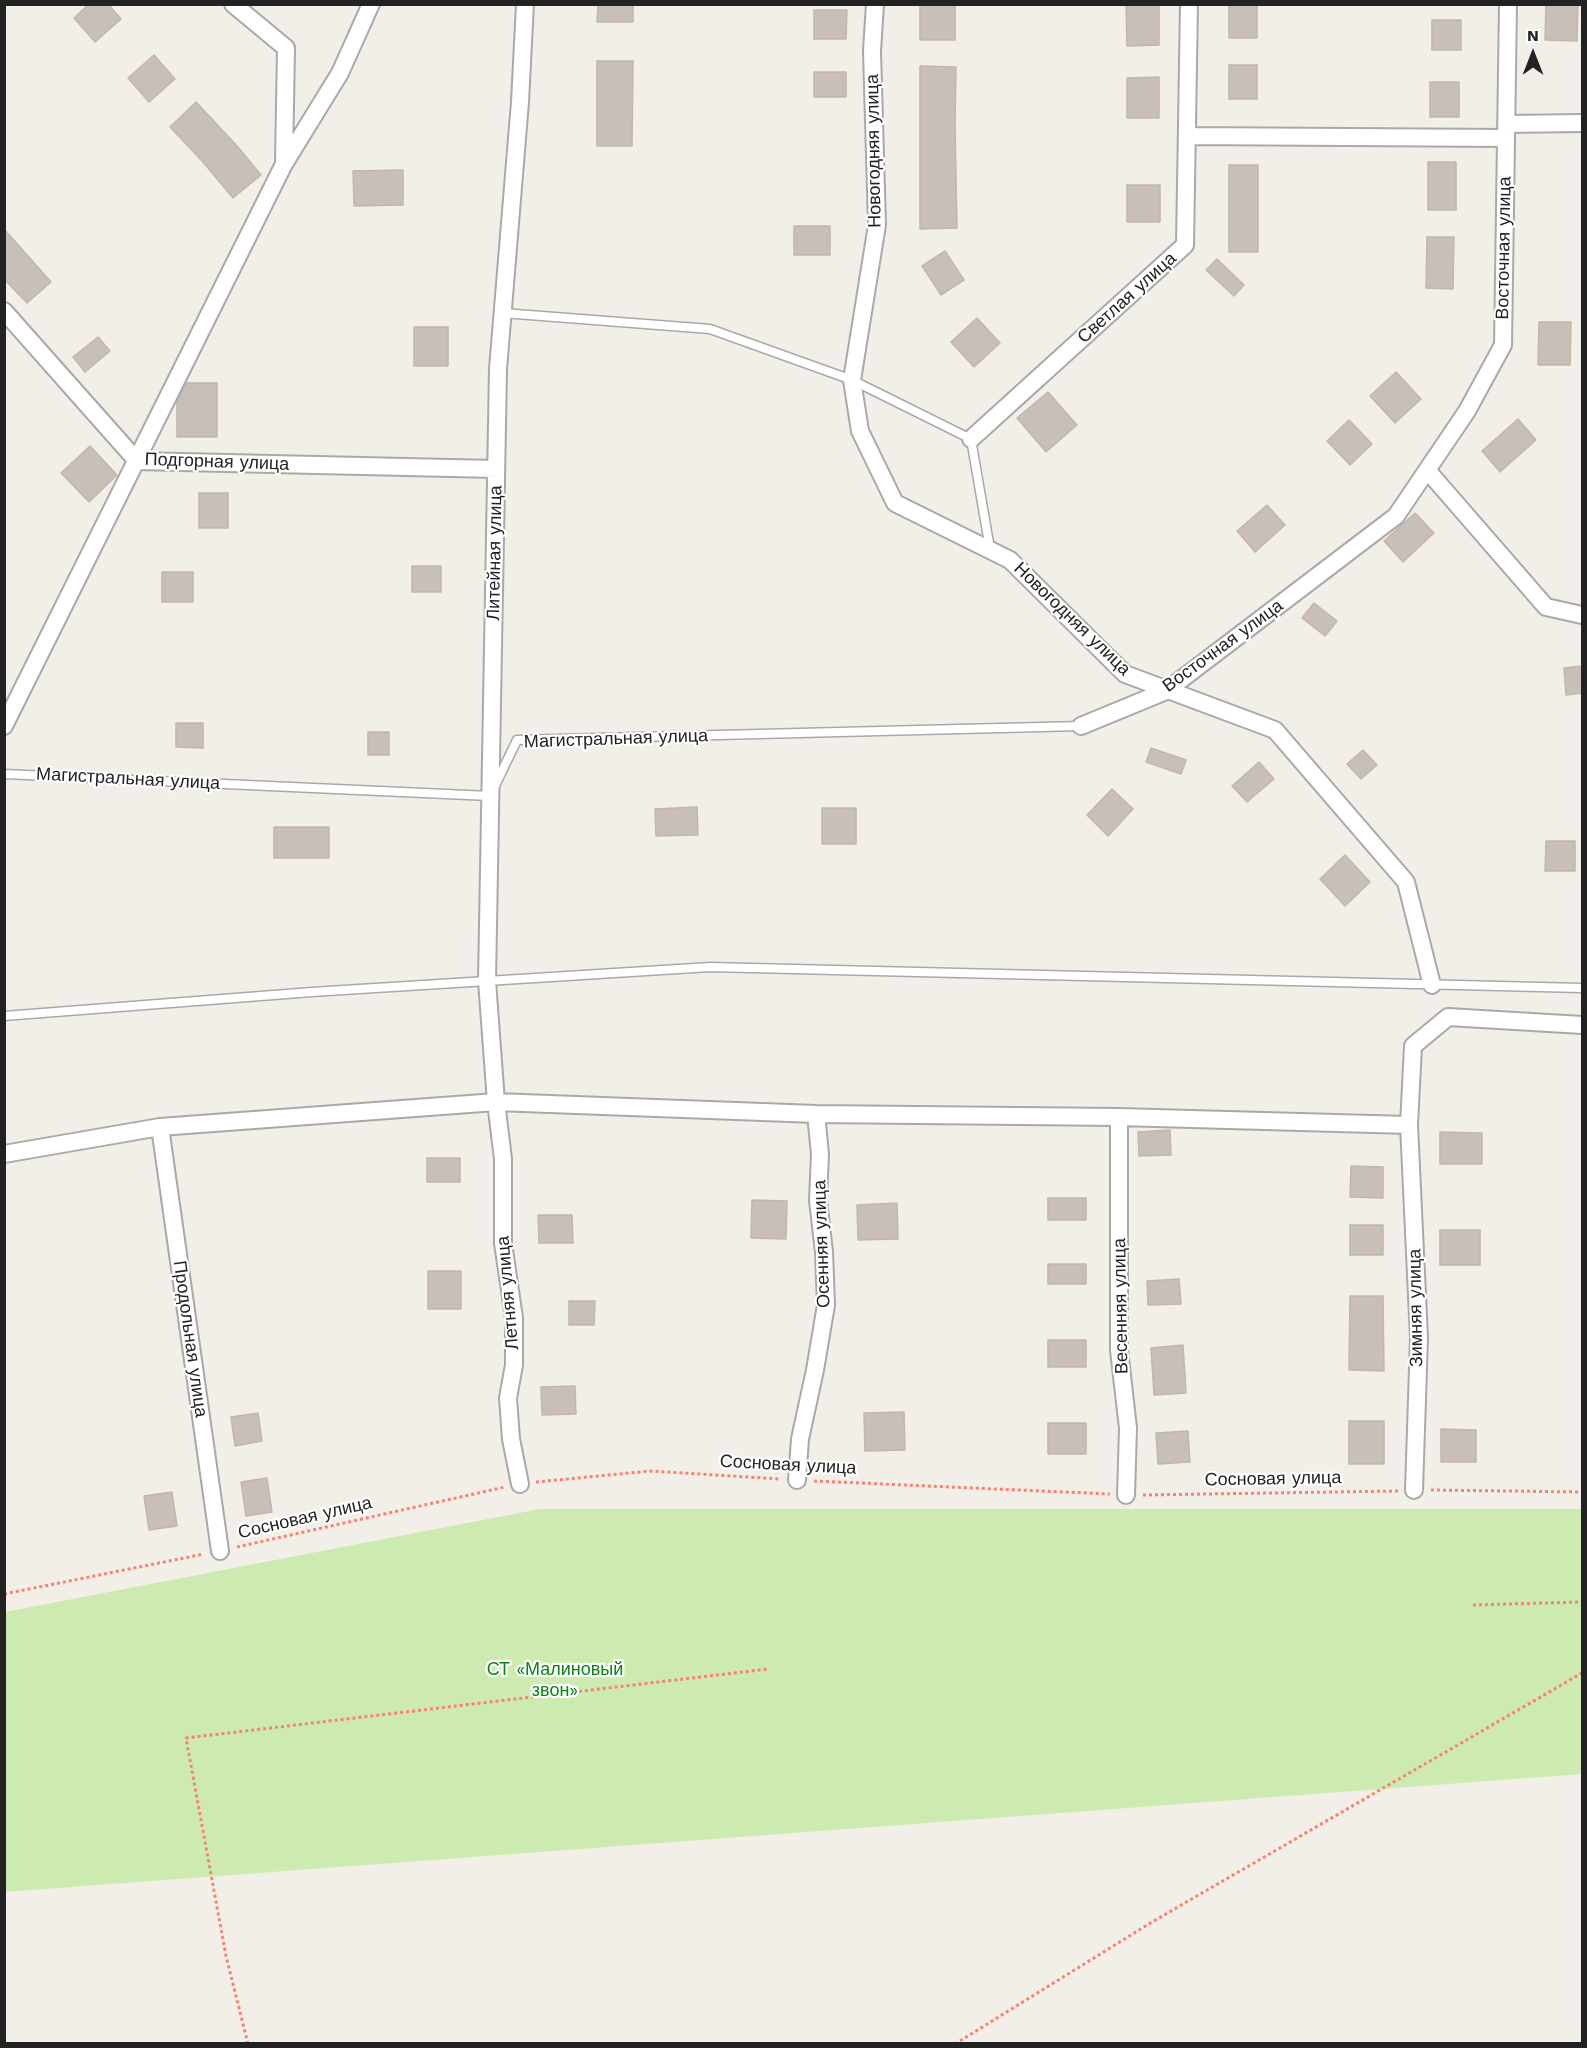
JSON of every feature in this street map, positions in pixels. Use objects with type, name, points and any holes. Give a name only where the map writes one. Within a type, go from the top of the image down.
[{"type":"street","points":[[233,4],[286,48],[285,164]]},
{"type":"street","points":[[4,726],[285,164],[340,73],[371,4]]},
{"type":"street","name":"Литейная улица","points":[[496,1102],[487,981],[498,369],[520,102],[525,4]]},
{"type":"street","name":"Новогодняя улица","points":[[874,4],[872,51],[877,225],[852,380],[860,431],[895,503],[1010,560],[1125,674],[1275,730],[1406,882],[1432,985]]},
{"type":"street","name":"Светлая улица","points":[[970,439],[1185,244],[1189,4]]},
{"type":"street","name":"Восточная улица","points":[[1081,726],[1166,691],[1396,516],[1467,411],[1503,345],[1508,4]]},
{"type":"street","points":[[1187,136],[1506,131],[1582,123]]},
{"type":"street","name":"Подгорная улица","points":[[4,311],[137,461],[496,469]]},
{"type":"street","points":[[1427,470],[1546,607],[1582,615]]},
{"type":"street","name":"Зимняя улица","points":[[1414,1490],[1419,1338],[1409,1125],[1413,1046],[1448,1017],[1582,1025]]},
{"type":"street","points":[[4,1154],[160,1127],[496,1102],[816,1114],[1409,1125]]},
{"type":"street","name":"Летняя улица","points":[[496,1102],[503,1159],[503,1243],[514,1318],[514,1365],[508,1398],[511,1439],[520,1484]]},
{"type":"street","name":"Осенняя улица","points":[[797,1480],[800,1439],[826,1305],[824,1252],[818,1200],[820,1154],[816,1114]]},
{"type":"street","name":"Весенняя улица","points":[[1119,1118],[1119,1350],[1128,1428],[1126,1495]]},
{"type":"street","name":"Продольная улица","points":[[160,1127],[220,1551]]},
{"type":"lane","points":[[503,313],[710,329],[852,380],[970,439],[990,550]]},
{"type":"lane","name":"Магистральная улица","points":[[4,774],[490,796],[517,740],[1081,726]]},
{"type":"lane","points":[[4,1016],[710,967],[1582,988]]},
{"type":"path","name":"Сосновая улица","points":[[4,1594],[220,1551],[520,1484],[650,1471],[1126,1495],[1414,1490],[1582,1492]]},
{"type":"path","points":[[1473,1605],[1582,1602]]},
{"type":"path","points":[[248,2043],[226,1956],[186,1738],[768,1669]]},
{"type":"path","points":[[955,2043],[1152,1922],[1582,1673]]},
{"type":"green space","name":"СТ «Малиновый звон»","points":[[540,1509],[1582,1509],[1582,1774],[5,1892],[5,1612]]},
{"type":"building","points":[[89,4],[108,4],[121,19],[95,42],[74,18]]},
{"type":"building","points":[[598,4],[633,4],[633,22],[597,22]]},
{"type":"building","points":[[920,4],[955,4],[955,40],[920,40]]},
{"type":"building","points":[[1126,4],[1159,4],[1159,45],[1127,46]]},
{"type":"building","points":[[1229,4],[1257,4],[1257,38],[1229,38]]},
{"type":"building","points":[[1546,4],[1578,4],[1577,41],[1545,40]]},
{"type":"building","points":[[814,10],[847,10],[846,39],[814,39]]},
{"type":"building","points":[[1432,20],[1461,20],[1461,50],[1432,50]]},
{"type":"building","points":[[154,55],[175,79],[149,102],[128,78]]},
{"type":"building","points":[[597,61],[633,61],[632,146],[597,146]]},
{"type":"building","points":[[1229,65],[1257,65],[1257,99],[1229,99]]},
{"type":"building","points":[[920,66],[956,67],[957,228],[920,229]]},
{"type":"building","points":[[814,72],[846,72],[846,97],[814,97]]},
{"type":"building","points":[[1159,77],[1159,118],[1127,118],[1127,78]]},
{"type":"building","points":[[1430,82],[1459,82],[1459,117],[1430,117]]},
{"type":"building","points":[[196,102],[261,175],[233,198],[170,127]]},
{"type":"building","points":[[1428,162],[1456,162],[1456,210],[1428,210]]},
{"type":"building","points":[[1229,165],[1258,165],[1258,252],[1229,252]]},
{"type":"building","points":[[403,170],[403,205],[354,206],[353,171]]},
{"type":"building","points":[[1127,185],[1160,185],[1160,222],[1127,222]]},
{"type":"building","points":[[794,226],[830,226],[830,255],[794,255]]},
{"type":"building","points":[[4,229],[51,282],[27,303],[4,279]]},
{"type":"building","points":[[1427,237],[1454,237],[1453,289],[1426,288]]},
{"type":"building","points":[[945,251],[964,280],[941,295],[922,266]]},
{"type":"building","points":[[1217,259],[1244,285],[1234,296],[1206,270]]},
{"type":"building","points":[[977,318],[1000,343],[974,367],[951,342]]},
{"type":"building","points":[[1539,322],[1571,322],[1570,365],[1538,365]]},
{"type":"building","points":[[414,327],[448,327],[448,366],[414,366]]},
{"type":"building","points":[[98,337],[110,351],[85,372],[73,357]]},
{"type":"building","points":[[1396,372],[1421,399],[1395,423],[1370,396]]},
{"type":"building","points":[[186,383],[217,383],[217,437],[177,437],[177,402]]},
{"type":"building","points":[[1048,392],[1077,425],[1046,452],[1017,418]]},
{"type":"building","points":[[1518,419],[1536,440],[1500,472],[1482,451]]},
{"type":"building","points":[[1349,420],[1372,444],[1350,465],[1327,441]]},
{"type":"building","points":[[90,446],[117,475],[89,502],[61,473]]},
{"type":"building","points":[[199,493],[228,493],[228,528],[199,528]]},
{"type":"building","points":[[1267,505],[1285,525],[1255,552],[1237,531]]},
{"type":"building","points":[[1415,513],[1434,533],[1403,562],[1384,541]]},
{"type":"building","points":[[412,566],[441,566],[441,592],[412,592]]},
{"type":"building","points":[[162,572],[193,572],[193,602],[162,602]]},
{"type":"building","points":[[1314,603],[1337,621],[1325,636],[1302,618]]},
{"type":"building","points":[[1582,666],[1582,693],[1566,695],[1564,668]]},
{"type":"building","points":[[176,723],[203,723],[203,748],[176,747]]},
{"type":"building","points":[[368,732],[389,732],[389,755],[368,755]]},
{"type":"building","points":[[1151,748],[1186,760],[1181,774],[1146,762]]},
{"type":"building","points":[[1363,750],[1377,765],[1361,779],[1347,764]]},
{"type":"building","points":[[1259,762],[1274,779],[1247,802],[1232,786]]},
{"type":"building","points":[[1112,789],[1133,809],[1108,836],[1087,815]]},
{"type":"building","points":[[697,807],[698,835],[656,836],[655,809]]},
{"type":"building","points":[[822,808],[856,808],[856,844],[822,844]]},
{"type":"building","points":[[274,827],[329,827],[329,858],[274,858]]},
{"type":"building","points":[[1546,841],[1575,841],[1575,871],[1545,871]]},
{"type":"building","points":[[1345,855],[1370,882],[1345,906],[1320,879]]},
{"type":"building","points":[[1170,1130],[1171,1155],[1139,1156],[1138,1132]]},
{"type":"building","points":[[1440,1132],[1482,1133],[1482,1164],[1440,1164]]},
{"type":"building","points":[[427,1158],[460,1158],[460,1182],[427,1182]]},
{"type":"building","points":[[1351,1166],[1383,1167],[1383,1198],[1350,1197]]},
{"type":"building","points":[[1048,1198],[1086,1198],[1086,1220],[1048,1220]]},
{"type":"building","points":[[752,1200],[787,1201],[786,1239],[751,1238]]},
{"type":"building","points":[[897,1203],[898,1239],[858,1240],[857,1205]]},
{"type":"building","points":[[538,1215],[572,1215],[573,1243],[539,1243]]},
{"type":"building","points":[[1350,1225],[1383,1225],[1383,1255],[1350,1255]]},
{"type":"building","points":[[1440,1230],[1480,1230],[1480,1265],[1440,1265]]},
{"type":"building","points":[[1048,1264],[1086,1264],[1086,1284],[1048,1284]]},
{"type":"building","points":[[428,1271],[461,1271],[461,1309],[428,1309]]},
{"type":"building","points":[[1179,1279],[1181,1304],[1148,1305],[1147,1281]]},
{"type":"building","points":[[1350,1296],[1383,1296],[1384,1371],[1349,1370]]},
{"type":"building","points":[[569,1301],[595,1301],[594,1325],[569,1325]]},
{"type":"building","points":[[1048,1340],[1086,1340],[1086,1367],[1048,1367]]},
{"type":"building","points":[[1183,1345],[1186,1393],[1154,1395],[1151,1348]]},
{"type":"building","points":[[575,1386],[576,1414],[542,1415],[541,1387]]},
{"type":"building","points":[[904,1412],[905,1450],[865,1451],[864,1413]]},
{"type":"building","points":[[258,1413],[262,1441],[235,1446],[231,1417]]},
{"type":"building","points":[[1349,1421],[1384,1421],[1384,1464],[1349,1464]]},
{"type":"building","points":[[1048,1423],[1086,1423],[1086,1454],[1048,1454]]},
{"type":"building","points":[[1441,1429],[1476,1430],[1476,1462],[1441,1462]]},
{"type":"building","points":[[1188,1431],[1190,1462],[1158,1464],[1156,1433]]},
{"type":"building","points":[[267,1478],[272,1512],[246,1516],[241,1482]]},
{"type":"building","points":[[172,1492],[177,1526],[149,1530],[144,1496]]}]
